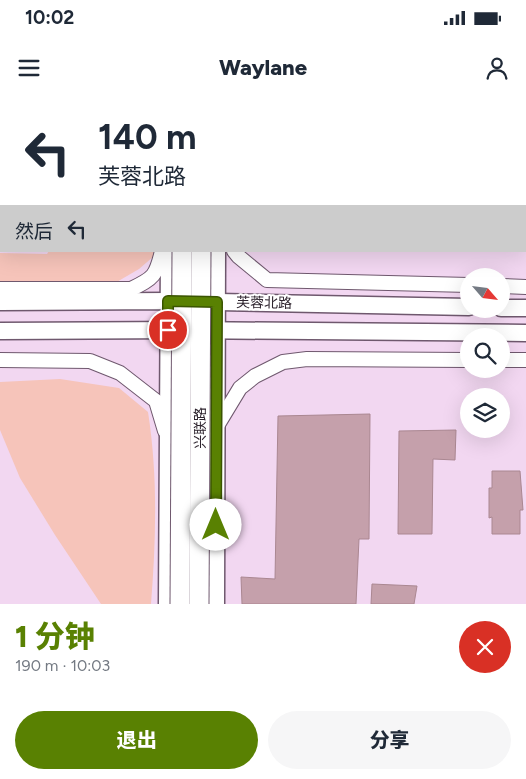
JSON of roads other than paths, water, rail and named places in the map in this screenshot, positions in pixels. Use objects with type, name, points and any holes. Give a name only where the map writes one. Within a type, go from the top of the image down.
[{"type":"highway","name":"兴联路","points":[[180,604],[182,252]]},
{"type":"highway","name":"兴联路","points":[[199,604],[201,252]]},
{"type":"main road","points":[[0,289],[131,289],[148,281],[157,270],[162,252]]},
{"type":"main road","points":[[167,604],[168,441],[176,330],[168,301],[169,252]]},
{"type":"main road","name":"兴联路","points":[[216,604],[218,252]]},
{"type":"main road","points":[[235,252],[267,280],[460,285]]},
{"type":"main road","points":[[510,286],[526,287]]},
{"type":"main road","name":"芙蓉北路","points":[[0,302],[168,301],[460,307]]},
{"type":"main road","points":[[510,308],[526,308]]},
{"type":"main road","points":[[0,331],[217,330],[526,333]]},
{"type":"main road","points":[[217,426],[240,388],[255,376],[283,362],[307,359],[460,360]]},
{"type":"main road","points":[[0,360],[90,361],[120,373],[156,401],[168,441]]},
{"type":"main road","points":[[510,360],[526,360]]}]
